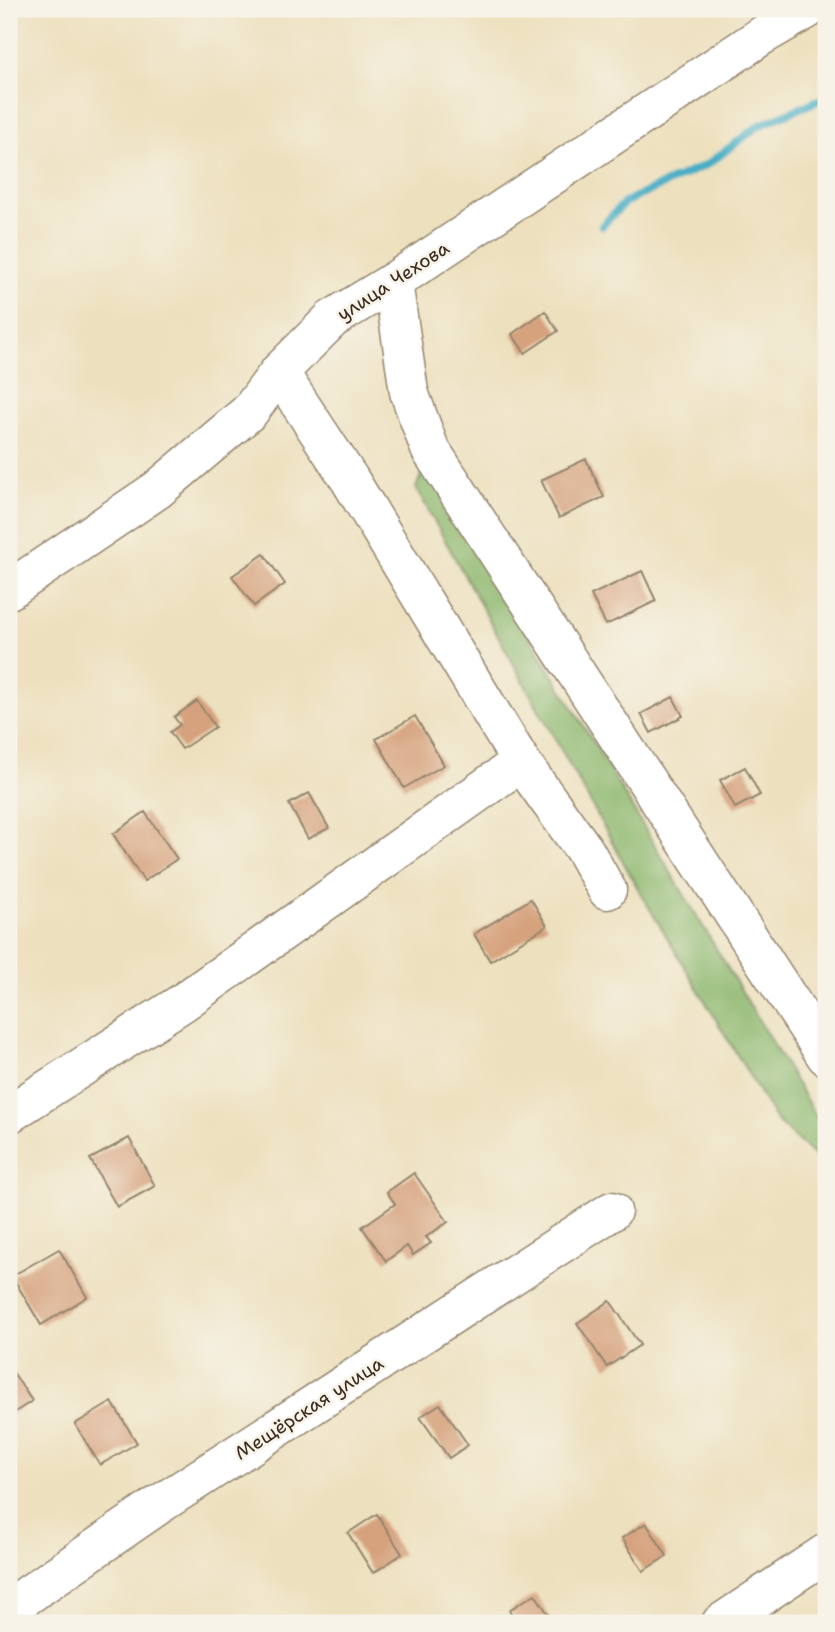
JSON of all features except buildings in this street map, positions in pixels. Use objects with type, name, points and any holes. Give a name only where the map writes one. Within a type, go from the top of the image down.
[{"type":"street","name":"улица Чехова","points":[[9,590],[157,490],[249,412],[279,372],[332,319],[393,282],[763,36],[808,9]]},
{"type":"street","points":[[393,282],[409,392],[430,449],[826,1056]]},
{"type":"street","points":[[279,372],[350,480],[521,762],[585,850],[607,890]]},
{"type":"street","points":[[9,1114],[182,1003],[521,762]]},
{"type":"street","name":"Мещёрская улица","points":[[9,1608],[157,1506],[612,1211]]},
{"type":"street","points":[[721,1623],[826,1553]]},
{"type":"green space","points":[[423,470],[437,485],[558,683],[826,1133],[826,1157],[820,1161],[776,1120],[640,892],[416,488]]},
{"type":"waterway","points":[[602,226],[625,202],[708,164],[760,125],[826,97]]}]
